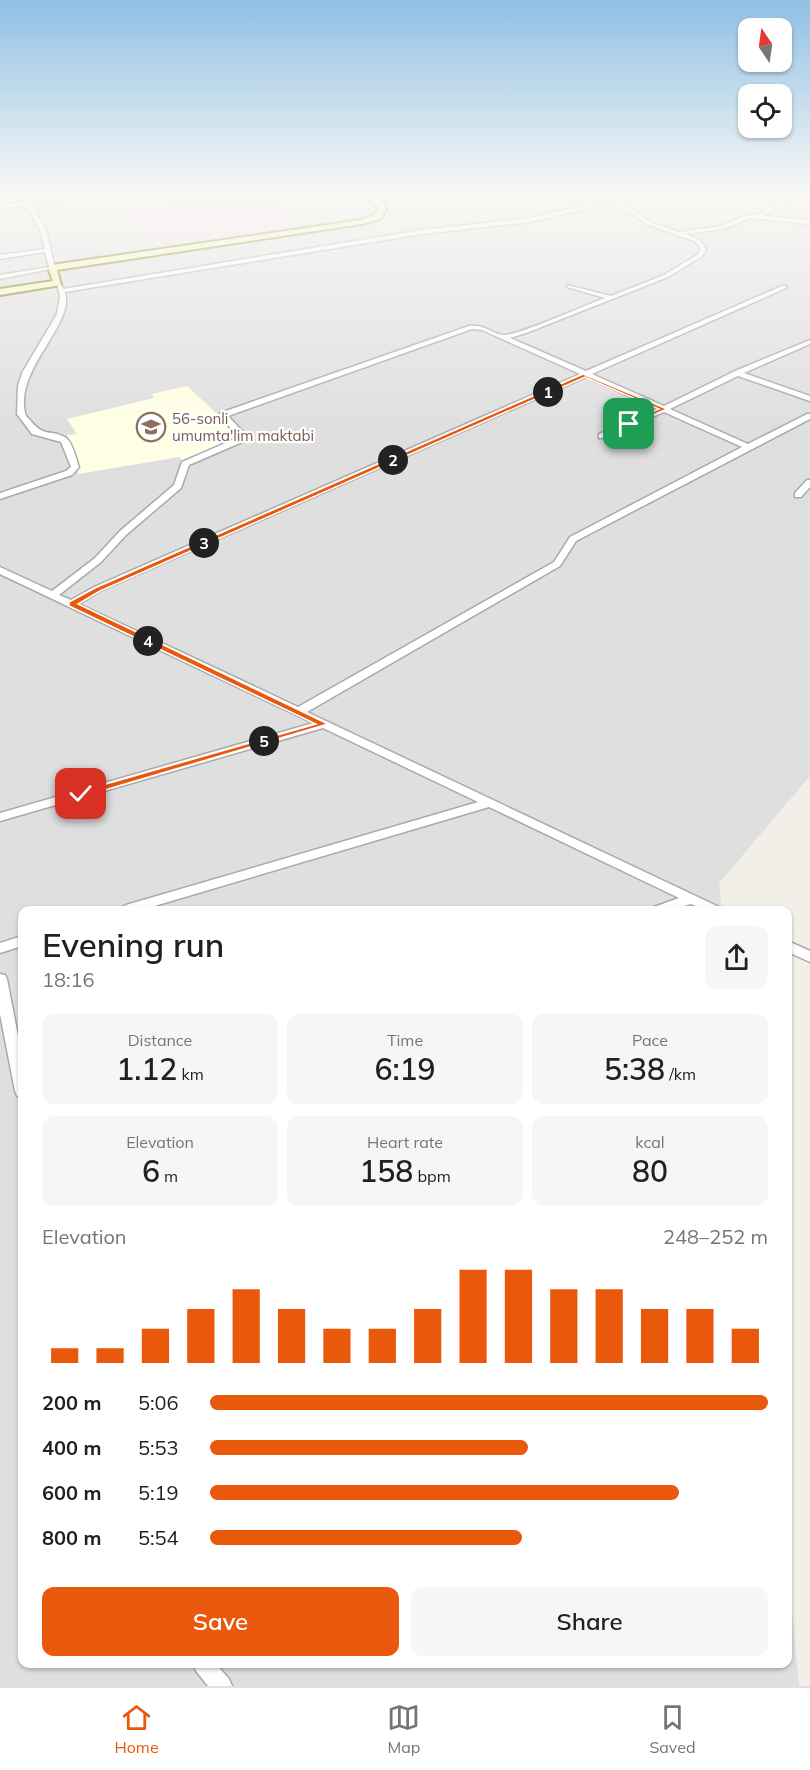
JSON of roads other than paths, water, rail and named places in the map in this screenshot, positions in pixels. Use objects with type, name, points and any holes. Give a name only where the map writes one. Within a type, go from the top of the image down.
[{"type":"main road","points":[[0,292],[101,270]]},
{"type":"street","points":[[0,496],[69,473],[75,467],[65,441],[32,430],[21,414],[22,386],[26,373],[60,314],[63,303],[54,270]]},
{"type":"street","points":[[0,277],[56,278],[122,270]]},
{"type":"street","points":[[505,337],[524,332],[666,276],[676,270]]},
{"type":"street","points":[[569,286],[609,297]]},
{"type":"street","points":[[72,604],[98,589],[784,287]]},
{"type":"street","points":[[53,595],[98,560],[123,533],[178,486],[185,464],[244,438],[223,415],[471,327],[483,328],[505,337],[748,447]]},
{"type":"street","points":[[602,436],[810,342]]},
{"type":"street","points":[[738,373],[810,399]]},
{"type":"street","points":[[298,712],[557,564],[573,539],[810,417]]},
{"type":"street","points":[[798,495],[810,482]]},
{"type":"street","points":[[0,570],[706,906]]},
{"type":"street","points":[[0,817],[324,724]]},
{"type":"street","points":[[140,906],[490,803]]},
{"type":"street","points":[[670,906],[691,899]]},
{"type":"street","points":[[0,948],[18,942]]},
{"type":"street","points":[[792,948],[810,957]]},
{"type":"street","points":[[0,979],[18,1071]]},
{"type":"street","points":[[206,1668],[222,1686]]},
{"type":"place","name":"56-sonli umumta'lim maktabi","points":[[151,427]]}]
